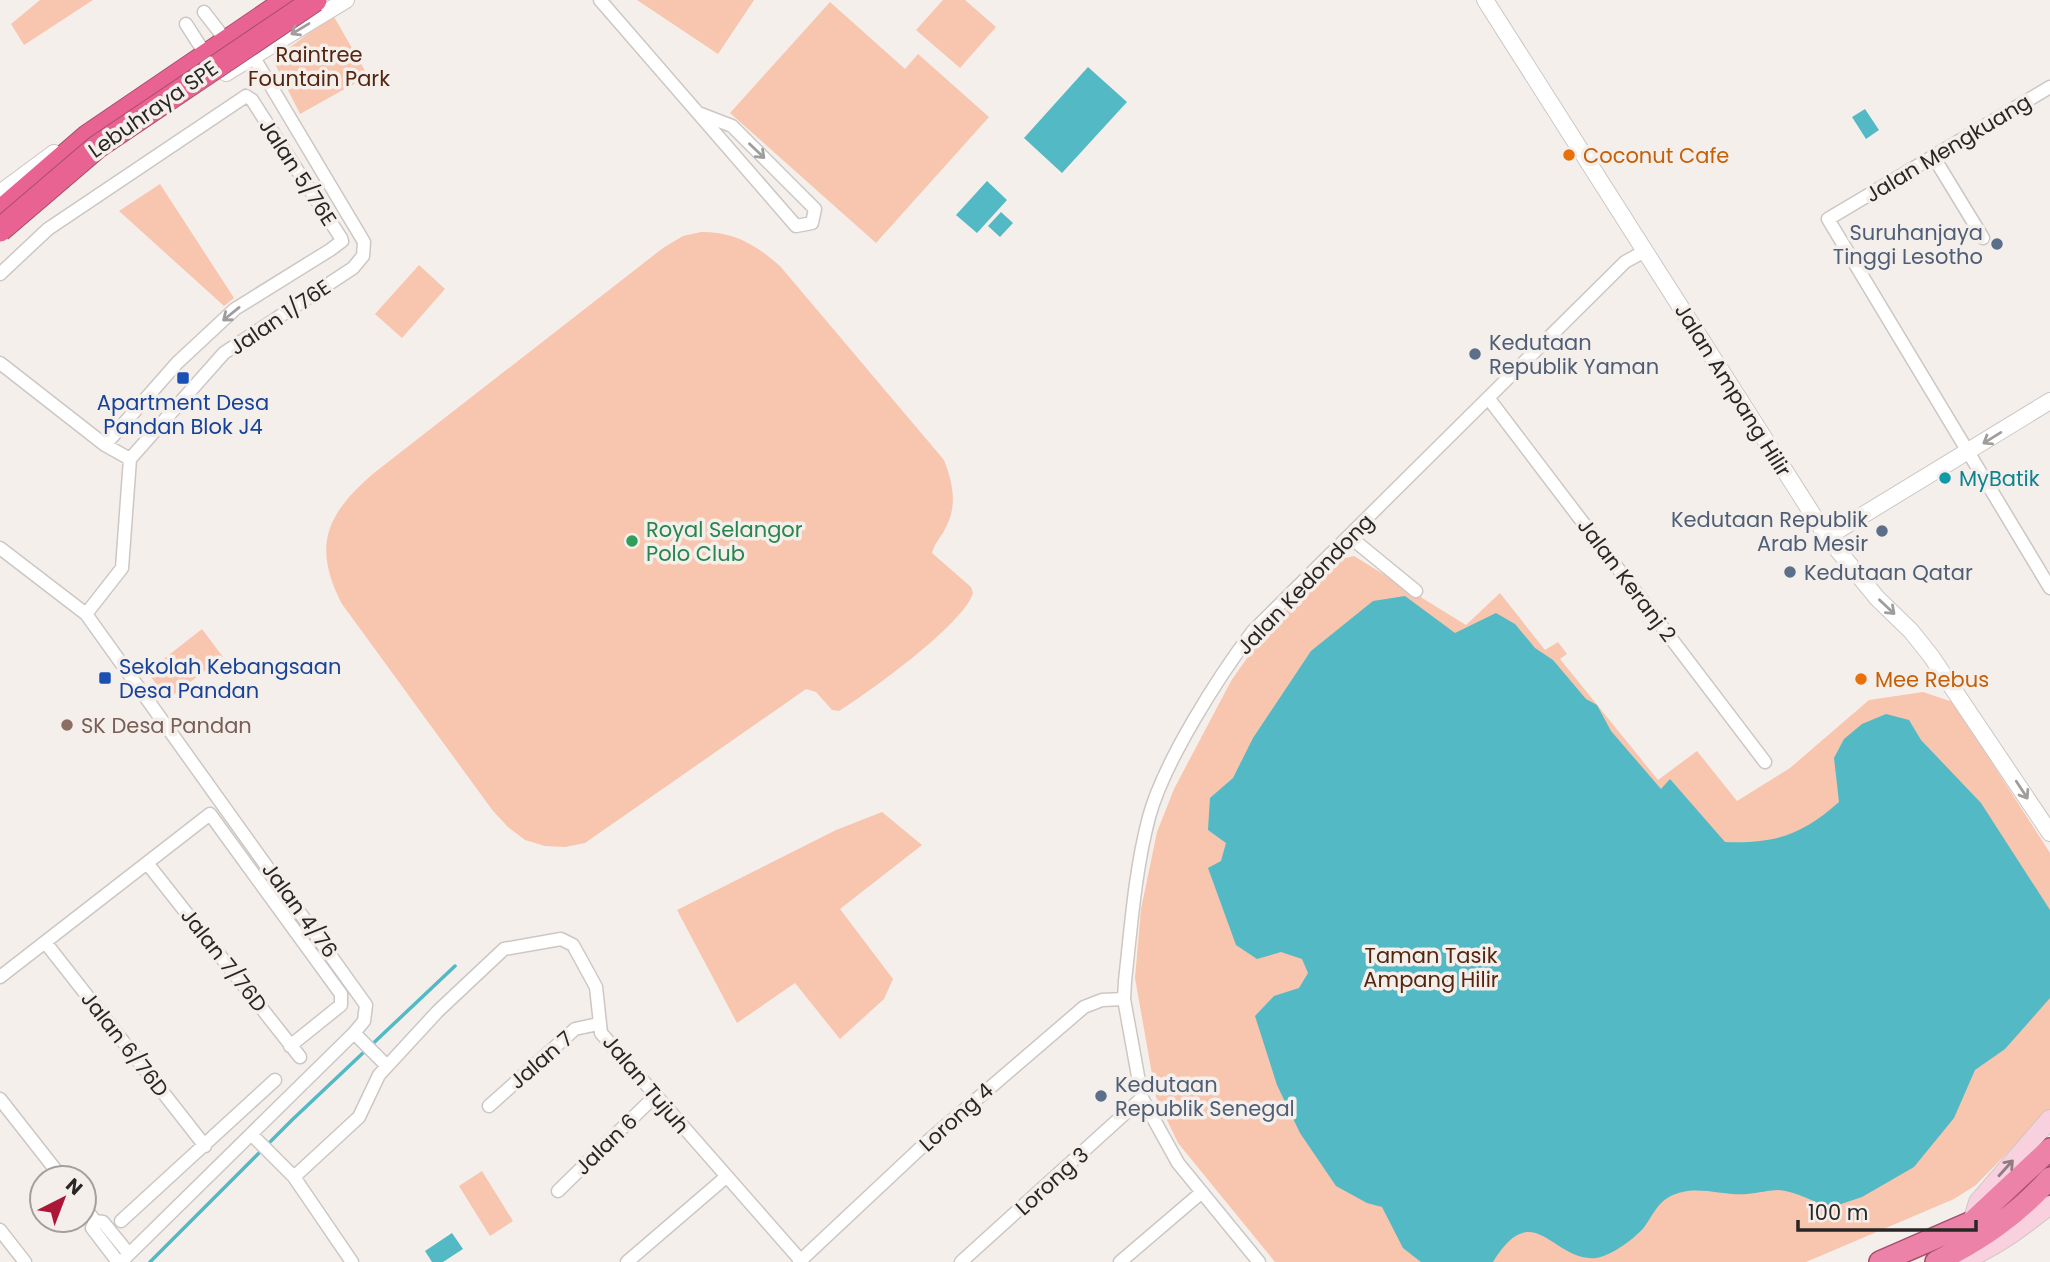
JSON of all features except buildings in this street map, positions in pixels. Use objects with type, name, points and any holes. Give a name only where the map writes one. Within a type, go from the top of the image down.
[{"type":"highway","name":"Lebuhraya SPE","points":[[0,212],[88,136],[288,0]]},
{"type":"highway","name":"Lebuhraya SPE","points":[[0,230],[97,147],[315,0]]},
{"type":"highway","points":[[1880,1262],[1930,1243],[1972,1222],[2050,1149]]},
{"type":"highway","points":[[1936,1262],[1983,1237],[2025,1206],[2050,1178]]},
{"type":"main road","points":[[1972,1222],[1978,1202],[2050,1119]]},
{"type":"main road","points":[[1959,1262],[1980,1254],[2017,1231],[2050,1205]]},
{"type":"street","points":[[0,193],[280,0]]},
{"type":"street","points":[[0,224],[35,195],[346,0]]},
{"type":"street","points":[[600,0],[796,226],[812,223],[815,209],[732,126],[701,114]]},
{"type":"street","name":"Jalan Ampang Hilir","points":[[1485,0],[1827,537],[1877,598],[1911,631],[1931,656],[2050,833]]},
{"type":"street","points":[[204,12],[224,38]]},
{"type":"street","points":[[186,24],[204,52]]},
{"type":"street","name":"Jalan 1/76E","points":[[130,458],[224,353],[353,268],[363,256],[364,242],[253,56]]},
{"type":"street","name":"Jalan Mengkuang","points":[[1967,454],[1828,219],[2050,87]]},
{"type":"street","name":"Jalan 5/76E","points":[[0,274],[48,229],[248,96],[342,240],[235,309],[177,363],[104,445]]},
{"type":"street","points":[[0,238],[30,211],[124,138]]},
{"type":"street","points":[[1933,156],[1983,238]]},
{"type":"street","name":"Jalan Kedondong","points":[[1259,1262],[1178,1163],[1142,1098],[1124,999],[1131,928],[1148,819],[1158,789],[1245,640],[1625,262],[1645,251]]},
{"type":"street","points":[[0,363],[104,445],[130,458],[122,568],[86,614]]},
{"type":"street","name":"Jalan Keranj 2","points":[[1489,399],[1765,762]]},
{"type":"street","points":[[1827,537],[2050,401]]},
{"type":"street","points":[[1967,454],[2050,588]]},
{"type":"street","points":[[1350,537],[1416,591]]},
{"type":"street","name":"Jalan 4/76","points":[[0,548],[86,614],[366,1005],[367,1014],[354,1033],[255,1139],[123,1259]]},
{"type":"street","points":[[0,977],[210,814],[341,994],[341,1005],[290,1046]]},
{"type":"street","name":"Jalan 7/76D","points":[[148,863],[300,1058]]},
{"type":"street","name":"Jalan Tujuh","points":[[294,1177],[359,1117],[379,1075],[382,1062],[495,956],[514,945],[561,939],[573,945],[596,987],[601,1033],[800,1261]]},
{"type":"street","name":"Jalan 6/76D","points":[[44,942],[205,1146]]},
{"type":"street","name":"Lorong 4","points":[[800,1261],[928,1141],[1084,1007],[1102,1000],[1124,999]]},
{"type":"street","name":"Jalan 7","points":[[489,1106],[575,1029],[598,1024]]},
{"type":"street","points":[[354,1033],[382,1062]]},
{"type":"street","points":[[121,1221],[275,1080]]},
{"type":"street","name":"Jalan 6","points":[[558,1191],[655,1096]]},
{"type":"street","name":"Lorong 3","points":[[961,1262],[1142,1098]]},
{"type":"street","points":[[0,1099],[51,1164]]},
{"type":"street","points":[[255,1139],[294,1177],[352,1262]]},
{"type":"street","points":[[627,1262],[726,1177]]},
{"type":"street","points":[[1120,1262],[1202,1192]]},
{"type":"street","points":[[0,1230],[25,1262]]},
{"type":"street","points":[[98,1234],[123,1259]]},
{"type":"green space","points":[[40,0],[93,0],[24,45],[11,24]]},
{"type":"green space","points":[[637,0],[754,0],[718,54]]},
{"type":"green space","points":[[943,0],[965,0],[996,27],[960,68],[916,30]]},
{"type":"green space","points":[[830,2],[905,69],[918,54],[989,117],[876,243],[730,113]]},
{"type":"green space","name":"Raintree Fountain Park","points":[[333,15],[368,76],[300,114],[273,60]]},
{"type":"green space","points":[[160,184],[234,298],[224,306],[119,211]]},
{"type":"green space","name":"Royal Selangor Polo Club","points":[[701,232],[724,234],[744,241],[780,266],[944,460],[952,486],[952,512],[932,553],[971,587],[973,593],[952,622],[914,657],[839,711],[832,710],[816,692],[806,689],[585,843],[565,847],[545,846],[525,840],[493,811],[342,604],[328,565],[326,548],[329,532],[345,503],[374,473],[663,248],[683,236]]},
{"type":"green space","points":[[419,265],[445,289],[402,338],[375,314]]},
{"type":"green space","name":"Taman Tasik Ampang Hilir","points":[[1354,556],[1466,625],[1500,593],[1545,650],[1558,642],[1567,654],[1560,659],[1658,780],[1697,751],[1737,801],[1790,768],[1869,700],[1923,692],[1953,702],[2050,853],[2050,1109],[1976,1185],[1954,1199],[1806,1262],[1275,1262],[1178,1143],[1156,1097],[1135,978],[1141,909],[1157,832],[1174,789],[1231,681],[1268,628],[1341,559]]},
{"type":"green space","points":[[202,629],[223,657],[168,699],[147,672]]},
{"type":"green space","points":[[882,812],[922,845],[840,909],[893,979],[884,999],[840,1039],[795,983],[737,1023],[677,910],[836,830]]},
{"type":"green space","points":[[482,1171],[513,1221],[490,1236],[459,1186]]},
{"type":"water","points":[[1088,67],[1127,102],[1062,173],[1024,138]]},
{"type":"water","points":[[1865,109],[1879,130],[1866,139],[1852,117]]},
{"type":"water","points":[[987,181],[1007,200],[977,233],[956,215]]},
{"type":"water","points":[[1001,212],[1013,223],[1000,237],[988,226]]},
{"type":"water","name":"Taman Tasik Ampang Hilir","points":[[1405,596],[1455,633],[1496,613],[1515,624],[1535,648],[1553,660],[1586,699],[1597,705],[1611,731],[1661,789],[1670,779],[1725,842],[1773,839],[1800,830],[1813,822],[1839,802],[1834,758],[1844,739],[1862,724],[1886,714],[1909,720],[1921,740],[1981,803],[2050,910],[2050,998],[2005,1049],[1975,1070],[1954,1118],[1914,1167],[1862,1197],[1829,1208],[1779,1190],[1747,1194],[1698,1190],[1678,1193],[1661,1203],[1636,1235],[1602,1257],[1581,1257],[1532,1232],[1520,1234],[1507,1243],[1493,1262],[1421,1262],[1403,1248],[1382,1207],[1367,1203],[1336,1186],[1300,1133],[1277,1085],[1255,1016],[1274,996],[1299,988],[1308,973],[1302,959],[1281,952],[1257,959],[1236,945],[1208,868],[1221,861],[1226,843],[1208,830],[1210,798],[1233,778],[1253,738],[1311,651],[1373,601]]},
{"type":"water","points":[[452,1233],[463,1249],[443,1262],[432,1262],[425,1251]]},
{"type":"waterway","points":[[150,1262],[292,1120],[455,966]]},
{"type":"place","name":"Coconut Cafe","points":[[1569,155]]},
{"type":"place","name":"Suruhanjaya Tinggi Lesotho","points":[[1997,244]]},
{"type":"place","name":"Kedutaan Republik Yaman","points":[[1475,354]]},
{"type":"place","name":"Apartment Desa Pandan Blok J4","points":[[183,378]]},
{"type":"place","name":"MyBatik","points":[[1945,478]]},
{"type":"place","name":"Kedutaan Republik Arab Mesir","points":[[1882,531]]},
{"type":"place","name":"Royal Selangor Polo Club","points":[[632,541]]},
{"type":"place","name":"Kedutaan Qatar","points":[[1790,572]]},
{"type":"place","name":"Sekolah Kebangsaan Desa Pandan","points":[[105,678]]},
{"type":"place","name":"Mee Rebus","points":[[1861,679]]},
{"type":"place","name":"SK Desa Pandan","points":[[67,725]]},
{"type":"place","name":"Kedutaan Republik Senegal","points":[[1101,1096]]}]
